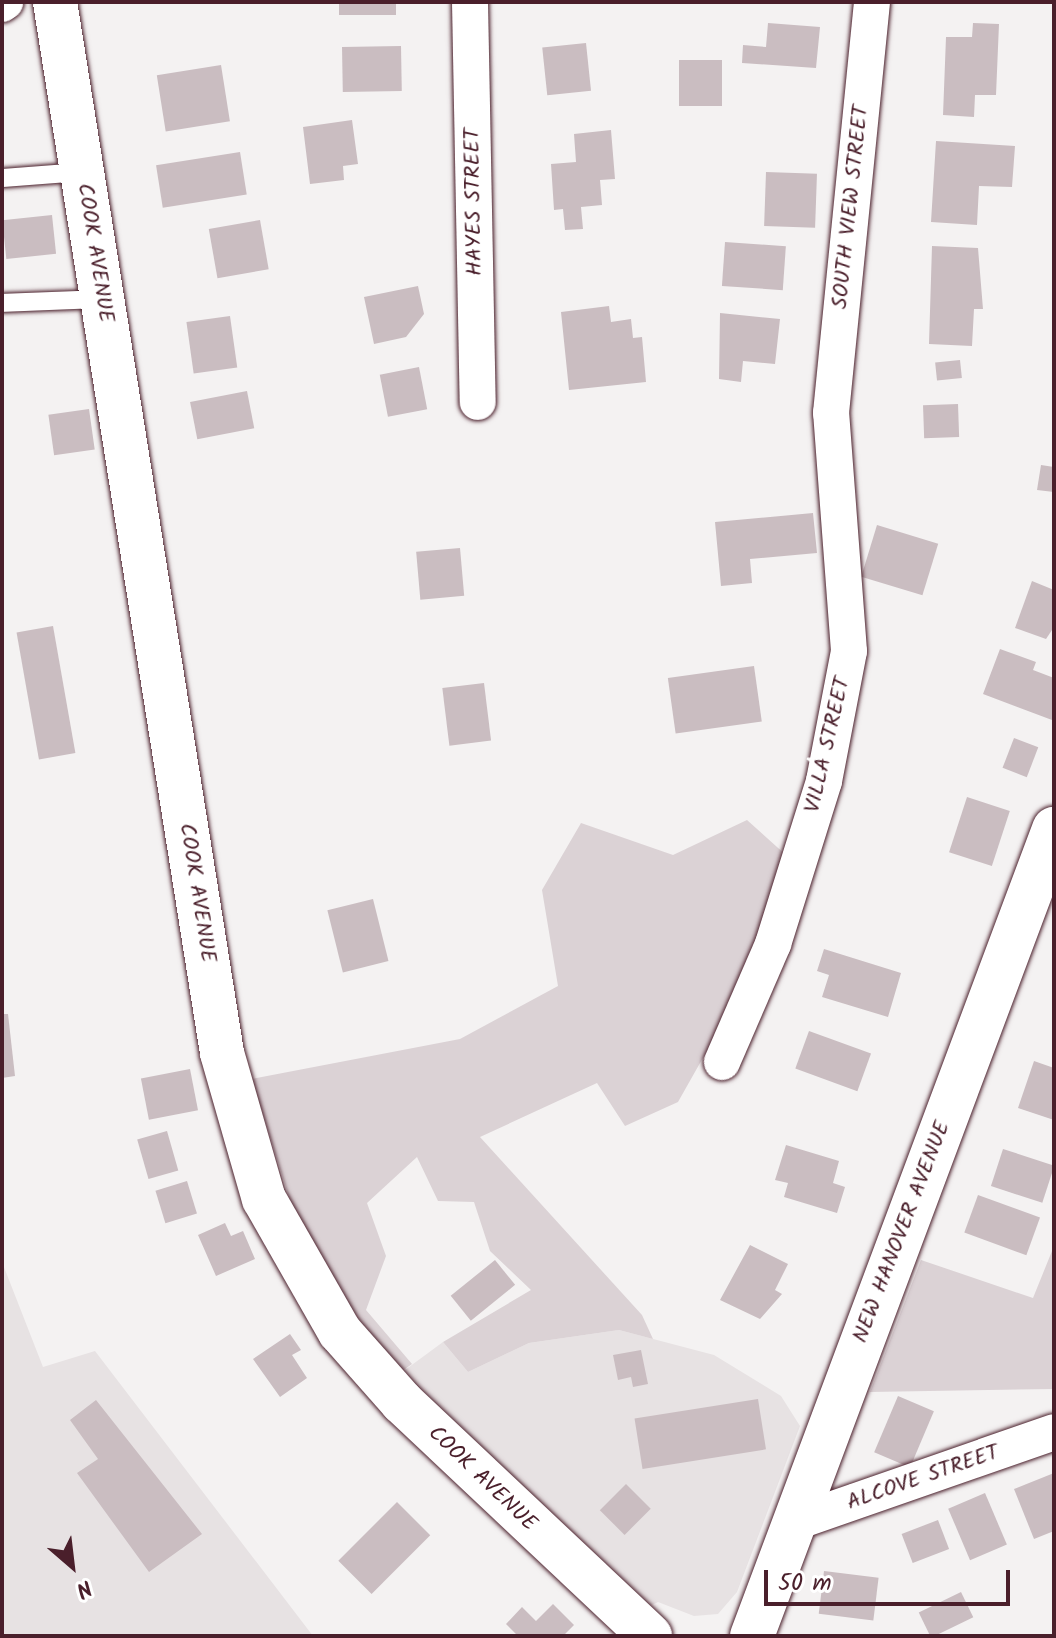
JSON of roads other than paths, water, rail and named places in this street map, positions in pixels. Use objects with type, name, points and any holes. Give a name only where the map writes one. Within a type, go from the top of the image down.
[{"type":"main road","name":"COOK AVENUE","points":[[55,2],[222,1053],[264,1199],[300,1271],[350,1343],[423,1422],[650,1636]]},
{"type":"main road","name":"NEW HANOVER AVENUE","points":[[752,1636],[1054,829]]},
{"type":"street","name":"HAYES STREET","points":[[470,2],[478,402]]},
{"type":"street","name":"SOUTH VIEW STREET","points":[[831,413],[872,2]]},
{"type":"street","name":"VILLA STREET","points":[[722,1062],[773,944],[824,781],[846,670],[831,413]]},
{"type":"street","name":"ALCOVE STREET","points":[[793,1523],[1054,1432]]},
{"type":"lane","points":[[2,178],[82,172]]},
{"type":"lane","points":[[2,303],[102,299]]}]
